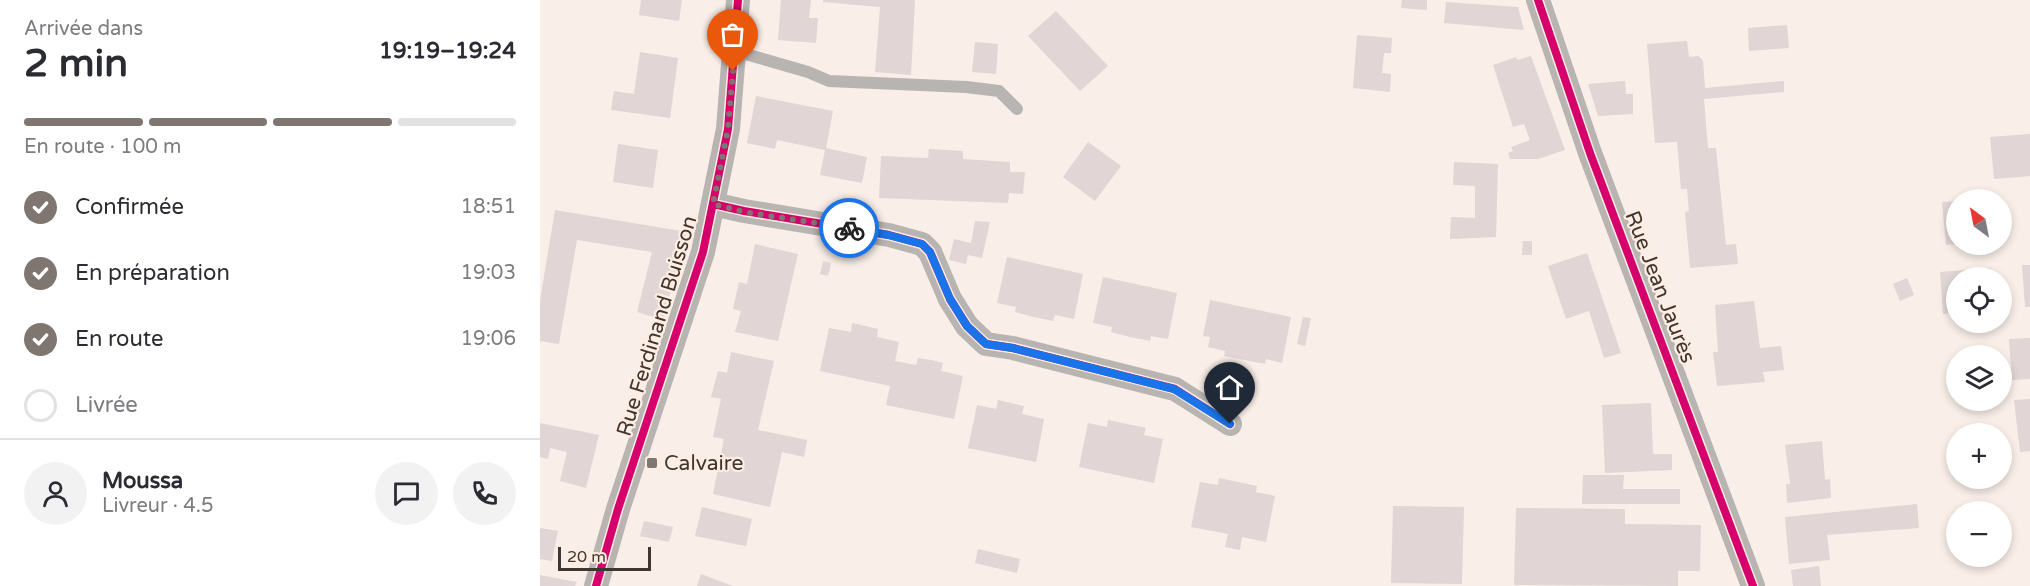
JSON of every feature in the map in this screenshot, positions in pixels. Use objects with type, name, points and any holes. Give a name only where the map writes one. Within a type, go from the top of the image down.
[{"type":"street","name":"Rue Ferdinand Buisson","points":[[596,586],[618,509],[702,252],[728,129],[738,0]]},
{"type":"street","name":"Rue Jean Jaurès","points":[[1538,0],[1590,153],[1753,586]]},
{"type":"street","points":[[713,204],[744,212],[888,235],[922,244],[930,252],[950,299],[967,326],[986,344],[1013,348],[1174,389],[1230,424]]},
{"type":"lane","points":[[735,51],[808,72],[829,81],[966,87],[999,91],[1017,109]]},
{"type":"building","points":[[641,0],[682,0],[679,21],[639,15]]},
{"type":"building","points":[[781,0],[811,0],[809,18],[818,18],[816,43],[778,40]]},
{"type":"building","points":[[823,0],[915,0],[911,75],[875,72],[880,7],[823,2]]},
{"type":"building","points":[[1402,0],[1427,0],[1427,10],[1401,8]]},
{"type":"building","points":[[1446,2],[1518,7],[1524,30],[1444,23]]},
{"type":"building","points":[[1056,11],[1108,66],[1080,91],[1028,36]]},
{"type":"building","points":[[1787,25],[1789,48],[1749,51],[1748,28]]},
{"type":"building","points":[[1357,35],[1392,38],[1391,53],[1384,53],[1382,73],[1391,74],[1390,92],[1353,88]]},
{"type":"building","points":[[1687,41],[1689,57],[1698,56],[1703,60],[1705,88],[1784,81],[1784,92],[1704,99],[1708,148],[1716,148],[1726,245],[1736,244],[1738,264],[1690,268],[1685,212],[1689,211],[1687,189],[1681,189],[1677,142],[1655,143],[1647,44]]},
{"type":"building","points":[[975,42],[998,44],[996,74],[972,72]]},
{"type":"building","points":[[640,52],[678,58],[670,118],[611,110],[614,91],[634,94]]},
{"type":"building","points":[[1531,56],[1565,150],[1538,159],[1510,159],[1508,153],[1513,151],[1511,147],[1530,140],[1524,124],[1513,127],[1493,65],[1516,57],[1517,60]]},
{"type":"building","points":[[1625,81],[1626,94],[1633,94],[1633,114],[1598,116],[1588,84]]},
{"type":"building","points":[[756,96],[833,111],[826,148],[867,157],[862,183],[820,175],[825,150],[777,140],[775,149],[747,143]]},
{"type":"building","points":[[2030,134],[2030,176],[1994,179],[1990,137]]},
{"type":"building","points":[[1088,142],[1121,166],[1095,201],[1063,177]]},
{"type":"building","points":[[618,144],[658,150],[653,188],[613,182]]},
{"type":"building","points":[[929,149],[963,151],[963,159],[1010,162],[1010,172],[1025,172],[1023,194],[1009,193],[1008,203],[879,198],[881,156],[928,158]]},
{"type":"building","points":[[1454,162],[1498,164],[1496,237],[1450,239],[1451,217],[1475,218],[1475,186],[1453,185]]},
{"type":"building","points":[[1942,202],[1946,202],[1946,245]]},
{"type":"building","points":[[555,210],[687,232],[663,320],[637,312],[652,252],[577,240],[559,344],[540,341],[540,301]]},
{"type":"building","points":[[975,221],[990,222],[982,258],[968,255],[966,264],[949,260],[954,239],[971,243]]},
{"type":"building","points":[[1523,241],[1532,241],[1532,255],[1522,255]]},
{"type":"building","points":[[755,244],[798,254],[778,341],[735,332],[741,311],[733,309],[739,282],[747,284]]},
{"type":"building","points":[[1587,253],[1621,353],[1604,358],[1589,311],[1566,319],[1548,266]]},
{"type":"building","points":[[1007,257],[1083,274],[1074,319],[1055,315],[1053,321],[1015,312],[1016,307],[997,303]]},
{"type":"building","points":[[823,261],[831,263],[828,276],[820,274]]},
{"type":"building","points":[[2022,265],[2030,265],[2030,307],[2025,307]]},
{"type":"building","points":[[1940,272],[1946,272],[1946,314],[1943,314]]},
{"type":"building","points":[[1103,277],[1177,293],[1168,339],[1151,336],[1150,341],[1130,337],[1111,332],[1112,327],[1093,323]]},
{"type":"building","points":[[1907,278],[1914,295],[1900,301],[1893,284]]},
{"type":"building","points":[[1210,300],[1291,317],[1282,363],[1266,359],[1265,364],[1224,356],[1225,351],[1208,347],[1210,337],[1203,336]]},
{"type":"building","points":[[1754,301],[1760,348],[1781,346],[1784,370],[1763,372],[1765,382],[1717,386],[1713,352],[1718,352],[1715,305]]},
{"type":"building","points":[[1303,317],[1311,318],[1305,346],[1297,344]]},
{"type":"building","points":[[852,323],[878,329],[877,337],[899,342],[895,361],[916,365],[918,358],[931,360],[943,363],[941,371],[963,376],[954,419],[886,405],[890,386],[820,371],[829,328],[851,332]]},
{"type":"building","points":[[2030,338],[2030,379],[2012,380],[2012,345],[2009,345],[2009,339]]},
{"type":"building","points":[[731,352],[774,361],[758,430],[807,440],[804,457],[782,452],[770,507],[713,494],[724,439],[713,437],[721,399],[711,397],[718,371],[727,373]]},
{"type":"building","points":[[2030,399],[2030,451],[2020,452],[2014,400]]},
{"type":"building","points":[[998,400],[1024,406],[1022,414],[1044,419],[1036,462],[968,448],[977,405],[996,409]]},
{"type":"building","points":[[1651,403],[1653,454],[1672,454],[1672,470],[1605,473],[1602,405]]},
{"type":"building","points":[[1108,420],[1146,428],[1144,435],[1163,439],[1154,483],[1079,467],[1088,423],[1107,427]]},
{"type":"building","points":[[540,423],[599,435],[586,488],[560,481],[567,452],[550,448],[548,459],[540,457]]},
{"type":"building","points":[[1822,441],[1825,480],[1830,479],[1831,498],[1787,503],[1786,484],[1790,484],[1785,445]]},
{"type":"building","points":[[1583,475],[1624,475],[1623,489],[1680,489],[1680,504],[1582,504]]},
{"type":"building","points":[[1219,478],[1257,486],[1256,492],[1275,496],[1266,542],[1242,537],[1240,550],[1225,547],[1228,534],[1191,527],[1200,482],[1218,485]]},
{"type":"building","points":[[1917,504],[1919,528],[1827,535],[1830,560],[1789,564],[1785,517]]},
{"type":"building","points":[[1393,506],[1464,507],[1462,584],[1391,583]]},
{"type":"building","points":[[702,507],[752,519],[746,546],[695,536]]},
{"type":"building","points":[[1516,508],[1625,509],[1625,524],[1701,525],[1700,571],[1678,571],[1678,586],[1514,585]]},
{"type":"building","points":[[644,521],[673,527],[669,542],[640,536]]},
{"type":"building","points":[[540,528],[558,531],[552,561],[540,559]]},
{"type":"building","points":[[978,549],[1020,559],[1017,573],[975,563]]},
{"type":"building","points":[[1819,566],[1821,586],[1793,586],[1791,570]]},
{"type":"building","points":[[701,574],[733,586],[697,586]]},
{"type":"building","points":[[540,575],[577,582],[575,586],[540,586]]},
{"type":"cycle path","points":[[596,586],[618,509],[703,252],[728,129],[738,0]]},
{"type":"cycle path","points":[[1538,0],[1590,153],[1753,586]]},
{"type":"cycle path","points":[[713,204],[889,235],[922,244],[930,252],[950,299],[967,326],[986,344],[1013,348],[1175,389],[1230,424]]},
{"type":"way so far","points":[[733,71],[728,129],[713,204],[744,212],[849,228]]},
{"type":"place","name":"Calvaire","points":[[652,463]]},
{"type":"route","points":[[849,228],[922,244],[930,252],[950,299],[967,326],[986,344],[1013,348],[1174,389],[1230,424]]}]
